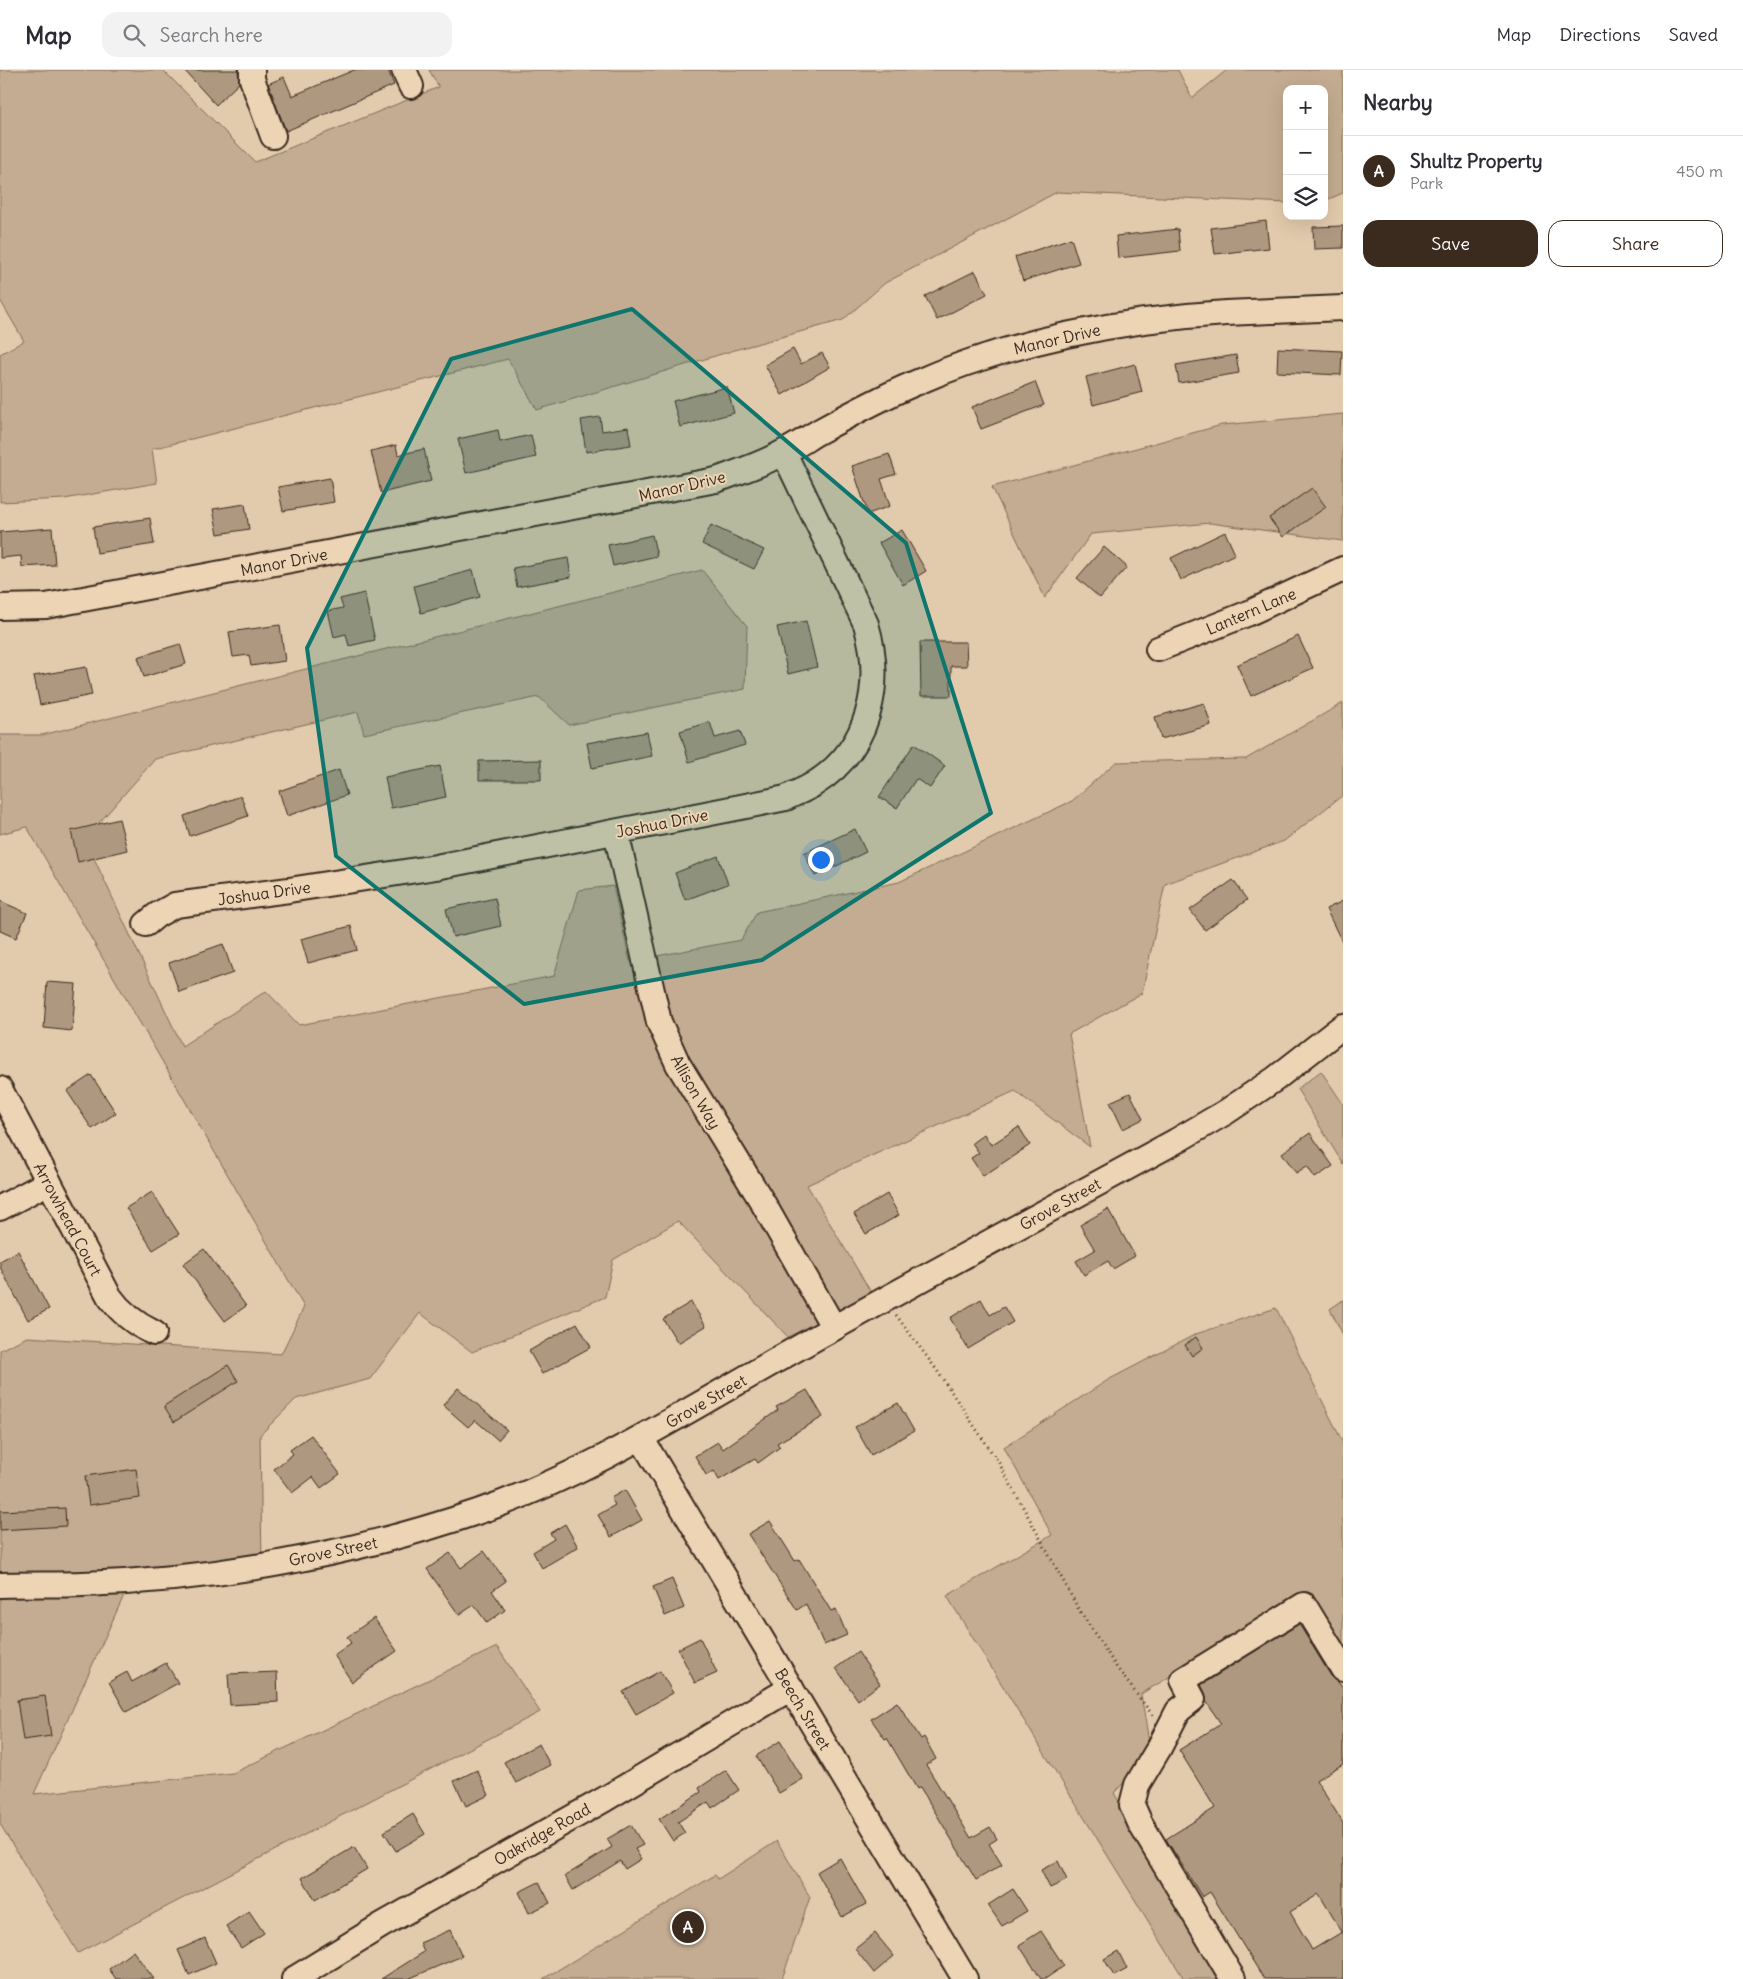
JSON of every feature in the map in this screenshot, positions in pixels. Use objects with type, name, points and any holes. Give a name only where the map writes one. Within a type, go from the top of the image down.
[{"type":"street","points":[[252,70],[252,78],[273,136]]},
{"type":"street","name":"Manor Drive","points":[[0,607],[46,606],[695,486],[750,468],[784,453],[859,409],[955,367],[1012,349],[1071,334],[1130,324],[1224,313],[1343,308]]},
{"type":"street","name":"Joshua Drive","points":[[146,924],[156,915],[175,905],[289,890],[436,867],[786,798],[814,784],[832,770],[849,751],[860,733],[869,712],[874,691],[875,668],[872,644],[866,624],[784,453]]},
{"type":"street","name":"Lantern Lane","points":[[1158,649],[1249,613],[1343,569]]},
{"type":"street","name":"Allison Way","points":[[616,832],[659,1022],[678,1064],[763,1203],[834,1328]]},
{"type":"street","name":"Grove Street","points":[[0,1585],[86,1584],[160,1579],[234,1570],[374,1543],[429,1528],[528,1493],[589,1466],[641,1438],[834,1328],[1226,1112],[1275,1079],[1343,1026]]},
{"type":"street","name":"Arrowhead Court","points":[[0,1089],[113,1301],[124,1315],[154,1333]]},
{"type":"street","points":[[0,1208],[49,1182]]},
{"type":"street","name":"Beech Street","points":[[641,1438],[965,1979]]},
{"type":"street","points":[[1234,1979],[1140,1824],[1132,1805],[1137,1785],[1178,1712],[1193,1699],[1182,1680],[1304,1605],[1343,1669]]},
{"type":"street","name":"Oakridge Road","points":[[294,1979],[382,1925],[605,1798],[790,1688]]},
{"type":"path","points":[[886,1300],[912,1339],[936,1369],[999,1464],[1078,1608],[1117,1668],[1167,1732]]},
{"type":"highlighted area","points":[[632,309],[906,543],[991,813],[762,960],[524,1004],[336,856],[307,648],[451,359]]},
{"type":"shaded area","points":[[0,70],[163,70],[255,162],[439,87],[429,70],[1178,70],[1192,98],[1227,70],[1343,70],[1343,193],[1328,199],[1328,85],[1283,85],[1283,203],[1057,192],[885,283],[843,320],[738,349],[537,410],[508,359],[152,449],[157,483],[64,499],[0,502],[0,354],[24,341],[0,300]]},
{"type":"shaded area","points":[[1343,414],[1343,541],[1210,523],[1091,534],[1045,598],[992,487],[1222,425]]},
{"type":"shaded area","points":[[702,570],[747,626],[745,689],[569,725],[539,697],[364,734],[358,712],[155,759],[85,839],[182,1046],[266,991],[299,1025],[554,976],[579,890],[613,886],[630,961],[741,940],[757,912],[899,882],[1072,801],[1116,762],[1246,759],[1343,703],[1343,795],[1284,841],[1165,884],[1142,993],[1069,1034],[1090,1147],[1015,1091],[807,1185],[872,1294],[788,1337],[678,1221],[613,1260],[605,1297],[472,1352],[420,1313],[370,1379],[296,1399],[260,1435],[262,1565],[130,1582],[34,1794],[233,1773],[497,1647],[540,1712],[78,1953],[0,1824],[0,1350],[27,1337],[281,1354],[304,1307],[27,827],[0,834],[0,735],[42,735]]},
{"type":"shaded area","points":[[1321,1071],[1343,1104],[1343,1164],[1297,1089]]},
{"type":"shaded area","points":[[1343,1300],[1343,1335],[1330,1309]]},
{"type":"shaded area","points":[[1276,1308],[1343,1443],[1343,1655],[1307,1594],[1141,1694],[1151,1754],[1114,1793],[1225,1979],[1184,1979],[947,1596],[1052,1535],[1004,1447],[1108,1380],[1196,1334]]},
{"type":"shaded area","points":[[777,1841],[810,1897],[782,1979],[543,1979],[715,1875],[718,1879]]},
{"type":"building","points":[[184,70],[238,70],[239,83],[216,105]]},
{"type":"building","points":[[354,70],[388,70],[394,85],[286,131],[268,84],[284,77],[292,96]]},
{"type":"building","points":[[1266,221],[1269,248],[1215,254],[1211,228]]},
{"type":"building","points":[[1343,226],[1343,248],[1314,249],[1313,227]]},
{"type":"building","points":[[1178,229],[1180,251],[1118,258],[1116,236]]},
{"type":"building","points":[[1071,238],[1079,263],[1023,281],[1015,257]]},
{"type":"building","points":[[975,271],[987,294],[937,320],[925,296]]},
{"type":"building","points":[[1278,348],[1342,351],[1341,375],[1277,372]]},
{"type":"building","points":[[793,349],[801,364],[822,353],[830,367],[782,395],[765,365]]},
{"type":"building","points":[[1236,355],[1239,373],[1179,383],[1176,365]]},
{"type":"building","points":[[1135,364],[1142,392],[1093,405],[1086,377]]},
{"type":"building","points":[[1035,382],[1044,405],[981,429],[972,407]]},
{"type":"building","points":[[727,387],[734,413],[680,427],[673,401]]},
{"type":"building","points":[[600,417],[602,431],[628,427],[631,445],[586,452],[581,420]]},
{"type":"building","points":[[498,430],[500,442],[531,435],[536,457],[466,473],[458,439]]},
{"type":"building","points":[[396,445],[398,455],[424,449],[431,481],[381,493],[371,451]]},
{"type":"building","points":[[889,454],[896,474],[881,479],[890,506],[868,514],[852,466]]},
{"type":"building","points":[[330,478],[334,502],[283,511],[278,487]]},
{"type":"building","points":[[1312,488],[1326,507],[1283,537],[1269,518]]},
{"type":"building","points":[[245,504],[249,529],[218,534],[213,509]]},
{"type":"building","points":[[150,518],[154,544],[97,553],[93,527]]},
{"type":"building","points":[[711,525],[764,550],[754,569],[702,544]]},
{"type":"building","points":[[52,528],[55,565],[22,567],[21,556],[0,558],[0,532]]},
{"type":"building","points":[[902,530],[926,571],[903,585],[879,543]]},
{"type":"building","points":[[1225,532],[1235,554],[1181,580],[1171,558]]},
{"type":"building","points":[[652,535],[657,556],[613,566],[608,545]]},
{"type":"building","points":[[1104,547],[1127,567],[1100,598],[1077,578]]},
{"type":"building","points":[[568,558],[571,577],[517,587],[513,568]]},
{"type":"building","points":[[473,570],[480,597],[421,613],[414,586]]},
{"type":"building","points":[[364,593],[375,640],[349,646],[346,634],[334,637],[328,611],[343,608],[340,599]]},
{"type":"building","points":[[806,621],[817,667],[788,674],[777,627]]},
{"type":"building","points":[[280,625],[285,661],[251,666],[249,655],[233,657],[229,632]]},
{"type":"building","points":[[1298,636],[1313,668],[1251,696],[1237,665]]},
{"type":"building","points":[[920,642],[966,642],[967,666],[951,666],[951,696],[921,696]]},
{"type":"building","points":[[180,644],[186,664],[144,677],[138,657]]},
{"type":"building","points":[[86,667],[92,695],[40,705],[34,676]]},
{"type":"building","points":[[1204,703],[1211,725],[1161,739],[1155,717]]},
{"type":"building","points":[[710,722],[715,738],[740,731],[745,745],[689,762],[680,731]]},
{"type":"building","points":[[647,732],[652,756],[592,768],[587,743]]},
{"type":"building","points":[[914,744],[945,766],[930,788],[916,779],[897,808],[879,797]]},
{"type":"building","points":[[541,760],[541,780],[479,780],[479,761]]},
{"type":"building","points":[[440,766],[446,797],[391,808],[385,777]]},
{"type":"building","points":[[339,770],[347,795],[287,816],[279,791]]},
{"type":"building","points":[[241,796],[248,816],[190,836],[184,816]]},
{"type":"building","points":[[119,819],[127,850],[78,862],[71,831]]},
{"type":"building","points":[[855,829],[866,852],[815,876],[804,853]]},
{"type":"building","points":[[718,856],[728,884],[685,900],[675,873]]},
{"type":"building","points":[[1233,880],[1247,900],[1205,930],[1190,910]]},
{"type":"building","points":[[495,898],[501,926],[453,937],[446,909]]},
{"type":"building","points":[[0,901],[27,913],[16,938],[0,931]]},
{"type":"building","points":[[1343,901],[1343,944],[1326,909]]},
{"type":"building","points":[[351,926],[357,950],[308,963],[301,939]]},
{"type":"building","points":[[223,944],[233,973],[179,992],[169,963]]},
{"type":"building","points":[[47,982],[76,984],[72,1031],[44,1028]]},
{"type":"building","points":[[91,1075],[116,1113],[92,1129],[67,1091]]},
{"type":"building","points":[[1130,1093],[1143,1119],[1123,1129],[1110,1102]]},
{"type":"building","points":[[1019,1127],[1030,1145],[983,1176],[971,1158],[979,1153],[972,1143],[984,1134],[991,1145]]},
{"type":"building","points":[[1310,1133],[1333,1166],[1315,1178],[1307,1166],[1296,1173],[1282,1153]]},
{"type":"building","points":[[152,1192],[179,1234],[153,1250],[126,1208]]},
{"type":"building","points":[[887,1194],[899,1215],[866,1234],[854,1214]]},
{"type":"building","points":[[1108,1209],[1135,1256],[1113,1269],[1108,1261],[1084,1275],[1076,1261],[1095,1250],[1080,1225]]},
{"type":"building","points":[[204,1249],[246,1306],[225,1321],[183,1264]]},
{"type":"building","points":[[18,1251],[49,1309],[28,1320],[0,1267],[0,1261]]},
{"type":"building","points":[[981,1299],[990,1315],[1004,1307],[1013,1322],[968,1349],[950,1318]]},
{"type":"building","points":[[691,1302],[706,1326],[678,1343],[663,1319]]},
{"type":"building","points":[[577,1323],[591,1347],[542,1374],[529,1351]]},
{"type":"building","points":[[1196,1337],[1203,1348],[1192,1356],[1185,1345]]},
{"type":"building","points":[[228,1365],[238,1381],[174,1422],[164,1406]]},
{"type":"building","points":[[458,1388],[507,1430],[498,1440],[475,1420],[468,1427],[443,1405]]},
{"type":"building","points":[[807,1390],[823,1417],[777,1443],[780,1447],[758,1463],[755,1459],[719,1480],[714,1471],[706,1475],[695,1456],[718,1442],[723,1449],[778,1410],[776,1407]]},
{"type":"building","points":[[898,1403],[914,1431],[871,1455],[855,1427]]},
{"type":"building","points":[[311,1435],[340,1474],[321,1488],[313,1477],[292,1493],[274,1469],[293,1454],[290,1450]]},
{"type":"building","points":[[136,1469],[140,1498],[89,1505],[85,1476]]},
{"type":"building","points":[[625,1490],[642,1520],[611,1537],[598,1515],[615,1505],[611,1498]]},
{"type":"building","points":[[65,1508],[66,1526],[0,1530],[0,1511]]},
{"type":"building","points":[[770,1521],[795,1561],[799,1559],[831,1611],[836,1609],[847,1635],[824,1645],[806,1604],[797,1610],[748,1534]]},
{"type":"building","points":[[565,1524],[578,1547],[542,1568],[533,1552],[554,1539],[550,1533]]},
{"type":"building","points":[[484,1551],[506,1581],[492,1591],[505,1610],[487,1623],[474,1605],[459,1615],[427,1569],[450,1553],[461,1568]]},
{"type":"building","points":[[672,1579],[684,1608],[665,1616],[653,1587]]},
{"type":"building","points":[[374,1618],[397,1651],[352,1682],[334,1655],[351,1643],[347,1637]]},
{"type":"building","points":[[1299,1624],[1331,1676],[1343,1689],[1343,1764],[1316,1780],[1343,1823],[1343,1979],[1264,1979],[1210,1892],[1202,1897],[1166,1839],[1215,1808],[1179,1750],[1221,1724],[1206,1701],[1201,1685]],"holes":[[[1319,1894],[1342,1932],[1312,1950],[1290,1912]]]},
{"type":"building","points":[[700,1638],[717,1673],[695,1683],[678,1649]]},
{"type":"building","points":[[858,1652],[880,1684],[858,1700],[836,1668]]},
{"type":"building","points":[[166,1663],[178,1683],[126,1712],[109,1682],[127,1672],[132,1682]]},
{"type":"building","points":[[660,1671],[673,1693],[636,1714],[623,1692]]},
{"type":"building","points":[[277,1672],[278,1702],[230,1705],[228,1674]]},
{"type":"building","points":[[45,1696],[51,1736],[23,1740],[17,1700]]},
{"type":"building","points":[[897,1702],[921,1739],[924,1737],[936,1759],[926,1765],[971,1838],[990,1827],[997,1839],[989,1844],[1002,1865],[976,1880],[920,1787],[917,1789],[887,1738],[885,1739],[871,1719]]},
{"type":"building","points":[[780,1741],[803,1779],[779,1793],[756,1756]]},
{"type":"building","points":[[539,1744],[550,1765],[516,1783],[504,1762]]},
{"type":"building","points":[[477,1770],[489,1795],[466,1806],[454,1781]]},
{"type":"building","points":[[726,1770],[739,1790],[712,1808],[708,1802],[678,1822],[685,1833],[673,1841],[659,1819],[701,1792],[699,1788]]},
{"type":"building","points":[[413,1814],[425,1834],[396,1851],[384,1832]]},
{"type":"building","points":[[631,1825],[643,1845],[635,1849],[641,1859],[625,1869],[620,1861],[573,1890],[565,1876],[612,1847],[607,1839]]},
{"type":"building","points":[[354,1847],[367,1869],[315,1900],[302,1878]]},
{"type":"building","points":[[840,1858],[866,1904],[842,1917],[817,1872]]},
{"type":"building","points":[[1058,1861],[1067,1880],[1050,1888],[1041,1870]]},
{"type":"building","points":[[539,1882],[550,1903],[529,1913],[519,1892]]},
{"type":"building","points":[[1013,1889],[1027,1911],[1002,1926],[988,1905]]},
{"type":"building","points":[[249,1911],[264,1933],[241,1948],[226,1926]]},
{"type":"building","points":[[450,1930],[462,1956],[408,1979],[381,1979],[424,1952],[420,1943]]},
{"type":"building","points":[[1041,1931],[1064,1966],[1045,1979],[1041,1979],[1019,1945]]},
{"type":"building","points":[[875,1933],[894,1956],[874,1973],[855,1949]]},
{"type":"building","points":[[205,1938],[216,1963],[189,1975],[178,1950]]},
{"type":"building","points":[[133,1951],[154,1979],[116,1979],[109,1969]]},
{"type":"building","points":[[1118,1951],[1127,1969],[1114,1976],[1104,1959]]},
{"type":"place","name":"Shultz Property","points":[[688,1927]]}]
